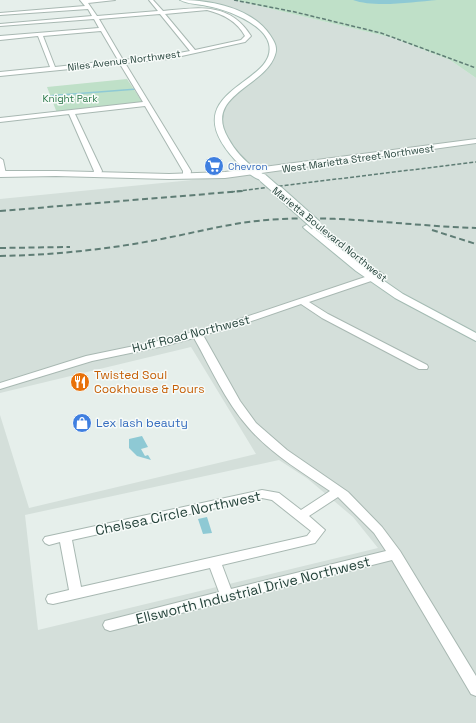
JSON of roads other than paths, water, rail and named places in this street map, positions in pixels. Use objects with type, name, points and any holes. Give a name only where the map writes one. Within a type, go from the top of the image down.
[{"type":"main road","points":[[183,0],[218,6],[243,15],[257,24],[273,42],[274,47],[271,58],[264,67],[228,98],[220,109],[218,120],[219,128],[227,144],[257,177]]},
{"type":"main road","name":"West Marietta Street Northwest","points":[[1,174],[48,172],[257,177],[476,141]]},
{"type":"main road","name":"Marietta Boulevard Northwest","points":[[257,177],[312,226],[376,277],[476,329]]},
{"type":"main road","points":[[376,277],[399,296],[476,338]]},
{"type":"street","points":[[0,14],[113,0]]},
{"type":"street","points":[[151,0],[193,51]]},
{"type":"street","points":[[85,3],[187,171],[187,176]]},
{"type":"street","name":"Niles Avenue Northwest","points":[[0,25],[197,9],[223,12],[244,29],[248,36],[243,41],[168,57],[0,74]]},
{"type":"street","points":[[31,23],[54,68]]},
{"type":"street","points":[[0,38],[102,29]]},
{"type":"street","points":[[0,120],[146,104]]},
{"type":"street","points":[[71,112],[98,171],[97,174]]},
{"type":"street","points":[[0,160],[3,170],[1,174]]},
{"type":"street","name":"Huff Road Northwest","points":[[1,383],[90,358],[197,334],[376,277]]},
{"type":"street","points":[[302,301],[325,316],[423,367]]},
{"type":"street","points":[[197,334],[235,402],[252,425],[283,453],[339,492],[374,525],[396,554],[476,689]]},
{"type":"street","points":[[302,515],[339,492]]},
{"type":"street","name":"Chelsea Circle Northwest","points":[[49,540],[262,494],[275,496],[302,515],[319,530],[311,540],[53,599]]},
{"type":"street","points":[[65,537],[76,594]]},
{"type":"street","name":"Ellsworth Industrial Drive Northwest","points":[[110,625],[396,554]]},
{"type":"street","points":[[214,561],[227,596]]},
{"type":"water","points":[[353,0],[437,0],[372,4]]},
{"type":"water","points":[[142,436],[148,447],[141,449],[145,456],[148,455],[151,460],[137,456],[129,448],[129,439]]},
{"type":"water","points":[[207,517],[212,533],[203,534],[198,519]]},
{"type":"waterway","points":[[47,96],[137,89]]},
{"type":"railway","points":[[234,0],[295,12],[381,33],[476,68]]},
{"type":"railway","points":[[231,192],[476,162]]},
{"type":"railway","points":[[231,192],[243,191]]},
{"type":"railway","points":[[0,211],[231,192]]},
{"type":"railway","points":[[0,256],[76,252],[151,241],[252,221],[267,220],[319,218],[476,228]]},
{"type":"railway","points":[[432,230],[476,244]]},
{"type":"railway","points":[[0,248],[70,247]]},
{"type":"place","name":"Chevron","points":[[214,166]]},
{"type":"place","name":"Twisted Soul Cookhouse & Pours","points":[[80,382]]},
{"type":"place","name":"Lex lash beauty","points":[[82,423]]},
{"type":"park label","name":"Knight Park","points":[[70,98]]}]
